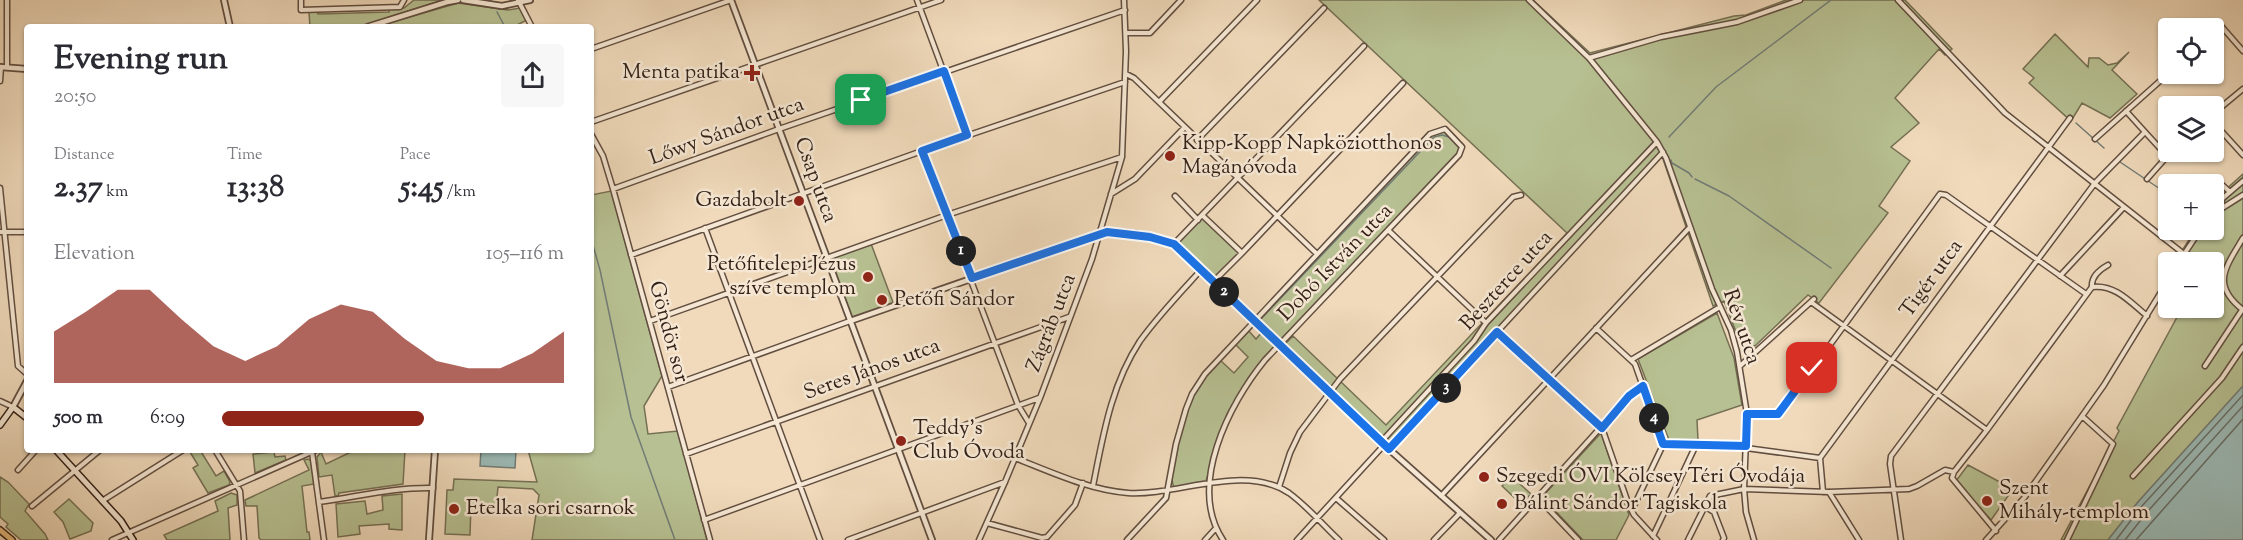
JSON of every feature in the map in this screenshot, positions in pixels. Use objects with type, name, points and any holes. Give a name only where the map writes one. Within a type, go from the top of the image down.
[{"type":"main road","points":[[0,425],[13,406],[24,415]]},
{"type":"main road","points":[[59,453],[133,540]]},
{"type":"main road","points":[[0,530],[12,540]]},
{"type":"street","points":[[7,0],[8,67]]},
{"type":"street","points":[[224,0],[229,24]]},
{"type":"street","points":[[301,0],[301,10],[400,7],[404,0]]},
{"type":"street","points":[[376,24],[458,0]]},
{"type":"street","points":[[463,0],[497,6],[530,0]]},
{"type":"street","points":[[594,48],[731,0]]},
{"type":"street","name":"Csap utca","points":[[731,0],[932,540]]},
{"type":"street","points":[[917,0],[967,135]]},
{"type":"street","points":[[594,121],[941,0]]},
{"type":"street","name":"Zágráb utca","points":[[979,540],[1040,398],[1100,234],[1122,157],[1126,74],[1124,0]]},
{"type":"street","points":[[1126,33],[1150,33],[1181,0]]},
{"type":"street","points":[[1159,102],[1257,0]]},
{"type":"street","name":"Rév utca","points":[[1529,0],[1590,58],[1664,152],[1720,307],[1731,330],[1740,366],[1747,414],[1744,489],[1746,512],[1754,540]]},
{"type":"street","points":[[1590,58],[1661,37],[1737,22],[1800,0]]},
{"type":"street","points":[[1898,0],[2005,113],[2181,252]]},
{"type":"street","points":[[519,2],[530,24]]},
{"type":"street","points":[[1197,140],[1324,8]]},
{"type":"street","name":"Lőwy Sándor utca","points":[[613,189],[944,71],[1125,10]]},
{"type":"street","points":[[2224,29],[2243,51]]},
{"type":"street","points":[[1174,244],[1364,46]]},
{"type":"street","points":[[0,81],[1,67],[24,69]]},
{"type":"street","points":[[1126,74],[1134,78],[1317,254],[1212,365],[1192,394],[1179,432],[1166,498],[1127,540]]},
{"type":"street","points":[[631,255],[967,135],[1125,82]]},
{"type":"street","points":[[1213,282],[1403,83]]},
{"type":"street","points":[[2095,139],[2158,83]]},
{"type":"street","points":[[2224,105],[2243,89]]},
{"type":"street","points":[[2126,111],[2158,146]]},
{"type":"street","name":"Tigér utca","points":[[1820,458],[2070,118]]},
{"type":"street","points":[[1111,194],[1135,179],[1184,128]]},
{"type":"street","name":"Dobó István utca","points":[[1223,540],[1216,528],[1208,483],[1228,415],[1251,376],[1459,155],[1462,147],[1445,129],[1430,134],[1317,254]]},
{"type":"street","points":[[1902,540],[1893,490],[1891,458],[2095,183],[2145,132]]},
{"type":"street","points":[[2224,134],[2243,155]]},
{"type":"street","name":"Göndör sor","points":[[594,140],[603,156],[613,189],[710,540]]},
{"type":"street","name":"Beszterce utca","points":[[1297,540],[1474,341],[1486,322],[1657,142]]},
{"type":"street","points":[[922,151],[972,278],[1018,405],[1029,423]]},
{"type":"street","points":[[1389,449],[1664,152]]},
{"type":"street","points":[[650,321],[947,214],[1122,157]]},
{"type":"street","points":[[2146,179],[2162,162]]},
{"type":"street","points":[[2224,199],[2243,181]]},
{"type":"street","points":[[2224,187],[2229,192]]},
{"type":"street","points":[[0,188],[2,232],[18,366],[24,371]]},
{"type":"street","points":[[1747,414],[1773,415],[1781,412],[1938,195],[1942,194],[1990,226],[2085,294]]},
{"type":"street","points":[[1279,487],[1290,453],[1300,432],[1329,393],[1513,197],[1521,195]]},
{"type":"street","points":[[2224,207],[2243,195]]},
{"type":"street","points":[[1175,196],[1198,220]]},
{"type":"street","points":[[2060,276],[2124,207]]},
{"type":"street","points":[[1202,215],[1242,253]]},
{"type":"street","points":[[1441,496],[1690,227]]},
{"type":"street","points":[[705,228],[820,540]]},
{"type":"street","points":[[1388,230],[1486,322]]},
{"type":"street","points":[[2,232],[24,232]]},
{"type":"street","points":[[668,387],[1100,234],[1107,232],[1157,238],[1174,244],[1329,393],[1491,540]]},
{"type":"street","points":[[2205,366],[2242,310],[2227,295],[2223,284],[2229,264],[2243,238]]},
{"type":"street","points":[[1996,531],[1953,481],[1954,472],[1988,430],[2092,287],[2093,279],[2100,270],[2108,265]]},
{"type":"street","points":[[1093,486],[1110,405],[1123,373],[1139,343],[1152,325],[1201,270]]},
{"type":"street","points":[[2092,287],[2115,291],[2146,316]]},
{"type":"street","points":[[1986,540],[2024,498],[2082,416],[2118,365],[2158,297]]},
{"type":"street","points":[[1740,366],[1813,301],[1988,430]]},
{"type":"street","points":[[1631,360],[1720,307]]},
{"type":"street","name":"Seres János utca","points":[[686,453],[1070,316]]},
{"type":"street","points":[[1596,328],[1631,360],[1643,386],[1663,444],[1632,510]]},
{"type":"street","points":[[1497,332],[1602,428],[1632,510],[1656,539],[1696,445]]},
{"type":"street","points":[[2133,476],[2222,378],[2243,347]]},
{"type":"street","points":[[0,401],[13,406],[24,386]]},
{"type":"street","points":[[1499,540],[1629,396],[1643,386]]},
{"type":"street","points":[[704,520],[1040,398]]},
{"type":"street","points":[[2067,540],[2114,444],[2082,416]]},
{"type":"street","points":[[1663,444],[1746,447],[1820,458],[1823,492]]},
{"type":"street","points":[[18,470],[33,453]]},
{"type":"street","points":[[32,506],[96,453]]},
{"type":"street","points":[[102,501],[178,453]]},
{"type":"street","points":[[217,453],[241,495],[244,540]]},
{"type":"street","points":[[112,540],[309,453]]},
{"type":"street","points":[[313,453],[324,540]]},
{"type":"street","points":[[429,540],[435,453]]},
{"type":"street","points":[[1015,458],[1083,483],[1129,493],[1167,492],[1208,483],[1246,481],[1279,487],[1297,500],[1339,540]]},
{"type":"street","points":[[1688,540],[1710,496],[1744,489],[1829,492],[1914,488],[1945,470],[1954,472]]},
{"type":"street","points":[[848,540],[1005,482]]},
{"type":"street","points":[[987,523],[1047,537],[1075,505],[1083,483]]},
{"type":"street","points":[[319,502],[366,496],[396,489],[433,488]]},
{"type":"street","points":[[1829,492],[1859,540]]},
{"type":"street","points":[[1537,497],[1578,540]]},
{"type":"street","points":[[1336,498],[1383,540]]},
{"type":"street","points":[[1704,506],[1714,512],[1723,540]]},
{"type":"street","points":[[1434,540],[1460,513]]},
{"type":"street","points":[[1205,540],[1216,528]]},
{"type":"green space","points":[[414,0],[443,0],[368,24],[310,24],[309,12],[318,14],[389,12],[389,8],[404,8]]},
{"type":"green space","points":[[1319,0],[1533,0],[1590,53],[1734,16],[1746,15],[1786,0],[1905,0],[1952,49],[1945,55],[1939,49],[1895,98],[1919,123],[1891,147],[1910,161],[1879,206],[1888,213],[1819,303],[1808,295],[1755,346],[1740,342],[1724,301],[1713,306],[1662,156],[1388,453],[1280,349],[1293,336],[1386,425],[1567,233]]},
{"type":"green space","points":[[458,3],[508,10],[520,8],[527,20],[519,24],[389,23]]},
{"type":"green space","points":[[2055,34],[2088,67],[2089,58],[2099,58],[2108,65],[2117,63],[2129,52],[2112,70],[2137,94],[2110,118],[2082,103],[2071,121],[2029,83],[2034,78],[2023,69]]},
{"type":"green space","points":[[1443,130],[1459,145],[1457,156],[1279,342],[1257,320],[1431,135]]},
{"type":"green space","points":[[2243,174],[2243,386],[2138,502],[2108,540],[2061,540],[2119,431],[2117,428],[2177,318],[2224,318],[2224,252],[2181,252],[2189,240],[2224,240],[2224,191]]},
{"type":"green space","points":[[611,191],[662,376],[644,406],[648,434],[678,431],[707,540],[532,540],[539,495],[533,489],[498,487],[496,506],[471,505],[470,535],[445,534],[447,490],[453,490],[454,479],[537,482],[529,453],[594,453],[594,194]]},
{"type":"green space","points":[[1202,215],[1242,253],[1213,282],[1174,244]]},
{"type":"green space","points":[[870,241],[894,305],[850,321],[826,257]]},
{"type":"green space","points":[[1717,313],[1734,358],[1742,405],[1697,420],[1698,440],[1669,440],[1638,359]]},
{"type":"green space","points":[[1247,329],[1256,339],[1262,332],[1275,346],[1249,377],[1227,414],[1206,481],[1174,487],[1172,480],[1175,456],[1187,412],[1195,393],[1203,379],[1220,360],[1234,373],[1248,357],[1234,343]]},
{"type":"green space","points":[[1601,433],[1629,515],[1616,540],[1583,540],[1542,497]]},
{"type":"green space","points":[[191,453],[202,453],[216,476],[224,471],[230,482],[229,485],[208,493],[193,468],[198,465]]},
{"type":"green space","points":[[274,453],[275,457],[285,456],[286,460],[255,473],[253,454]]},
{"type":"green space","points":[[320,453],[326,464],[349,453],[405,453],[403,484],[339,493],[338,496],[335,496],[332,475],[319,477],[317,457]]},
{"type":"green space","points":[[304,460],[311,461],[314,484],[302,486],[310,540],[261,540],[257,506],[246,506],[245,500],[309,470]]},
{"type":"green space","points":[[1968,465],[2013,489],[1991,520],[1956,481]]},
{"type":"green space","points":[[1511,476],[1531,494],[1521,504],[1502,486]]},
{"type":"green space","points":[[0,477],[29,504],[25,511],[48,540],[21,540],[6,527],[8,524],[0,517]]},
{"type":"green space","points":[[231,493],[237,495],[237,505],[228,508],[230,540],[167,540],[164,535],[218,511],[215,501]]},
{"type":"green space","points":[[402,494],[402,530],[389,529],[389,524],[359,526],[360,534],[338,537],[336,504],[365,501],[367,514],[383,510],[382,496]]},
{"type":"green space","points":[[69,499],[93,523],[91,531],[70,539],[63,522],[54,512]]},
{"type":"water","points":[[2243,386],[2243,540],[2108,540],[2138,502]]},
{"type":"water","points":[[481,453],[516,453],[515,468],[480,466]]},
{"type":"waterway","points":[[1669,137],[1716,87],[1831,0]]},
{"type":"waterway","points":[[497,12],[503,24]]},
{"type":"waterway","points":[[2094,137],[2129,105]]},
{"type":"waterway","points":[[2076,123],[2104,148]]},
{"type":"waterway","points":[[1260,320],[1434,137],[1442,135],[1449,137]]},
{"type":"waterway","points":[[1671,160],[1672,164]]},
{"type":"waterway","points":[[2120,162],[2158,188]]},
{"type":"waterway","points":[[1672,163],[1692,177]]},
{"type":"waterway","points":[[1695,179],[1729,196],[1831,268]]},
{"type":"waterway","points":[[594,249],[631,417],[675,540]]},
{"type":"waterway","points":[[1260,320],[1279,339]]},
{"type":"waterway","points":[[1286,345],[1331,388]]},
{"type":"waterway","points":[[1336,393],[1378,433]]},
{"type":"place","name":"Menta patika","points":[[752,73]]},
{"type":"place","name":"Kipp-Kopp Napköziotthonos Magánóvoda","points":[[1170,156]]},
{"type":"place","name":"Gazdabolt","points":[[799,201]]},
{"type":"place","name":"Petőfitelepi Jézus szíve templom","points":[[868,277]]},
{"type":"place","name":"Petőfi Sándor","points":[[882,300]]},
{"type":"place","name":"Teddy's Club Óvoda","points":[[901,441]]},
{"type":"place","name":"Szegedi ÓVI Kölcsey Téri Óvodája","points":[[1484,477]]},
{"type":"place","name":"Szent Mihály-templom","points":[[1987,501]]},
{"type":"place","name":"Bálint Sándor Tagiskola","points":[[1502,504]]},
{"type":"place","name":"Etelka sori csarnok","points":[[454,509]]},
{"type":"route","points":[[861,100],[944,71],[967,135],[922,151],[972,278],[1107,232],[1135,234],[1174,244],[1389,449],[1497,332],[1602,428],[1629,396],[1643,386],[1663,444],[1746,446],[1747,414],[1776,415],[1781,412],[1812,368]]}]
